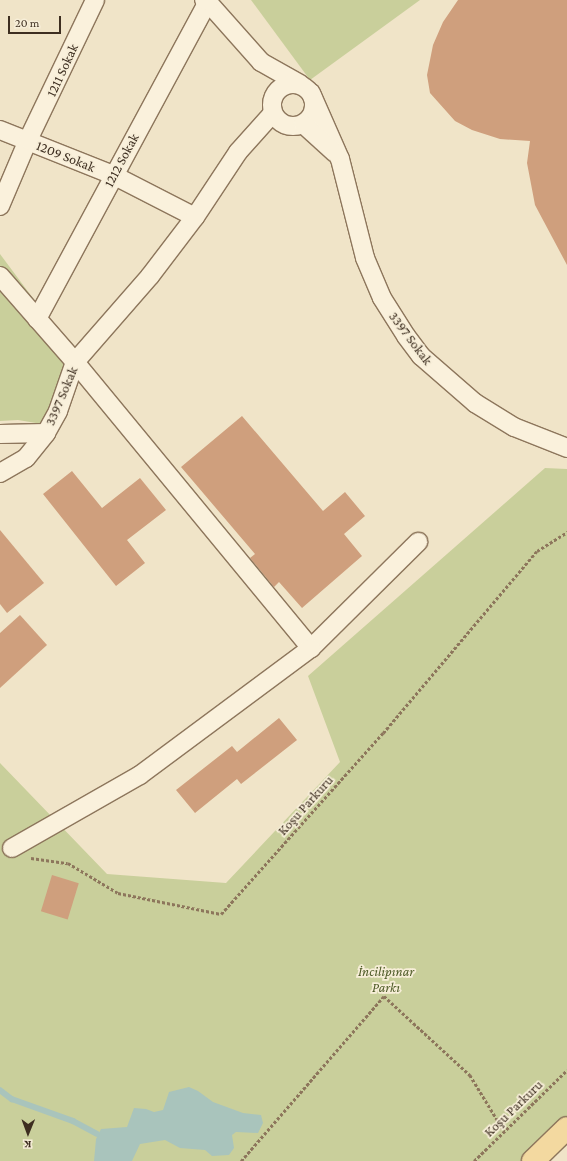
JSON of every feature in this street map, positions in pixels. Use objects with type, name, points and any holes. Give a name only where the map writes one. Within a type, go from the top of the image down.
[{"type":"main road","points":[[533,1161],[567,1128]]},
{"type":"street","name":"1211 Sokak","points":[[0,206],[28,140],[95,0]]},
{"type":"street","points":[[206,0],[261,62],[306,89],[315,107],[313,114],[299,125],[254,133]]},
{"type":"street","name":"1212 Sokak","points":[[37,319],[206,0]]},
{"type":"street","points":[[261,62],[273,106],[282,123],[299,125],[340,159]]},
{"type":"street","name":"3397 Sokak","points":[[0,474],[26,458],[46,433],[58,411],[75,362],[150,276],[195,217],[238,152],[254,133],[273,106],[275,93],[286,84],[306,89],[340,159],[365,258],[382,298],[422,356],[475,403],[498,418],[514,427],[567,448]]},
{"type":"street","name":"1209 Sokak","points":[[0,130],[113,175],[195,217]]},
{"type":"street","points":[[0,276],[75,362],[311,648]]},
{"type":"street","name":"3397 Sokak","points":[[0,434],[46,433]]},
{"type":"street","points":[[12,848],[140,775],[311,648],[418,542]]},
{"type":"path","name":"Koşu Parkuru","points":[[12,848],[19,856],[68,862],[118,893],[221,914],[383,733],[536,551],[567,532]]},
{"type":"path","points":[[240,1161],[384,996],[470,1075],[504,1130]]},
{"type":"path","name":"Koşu Parkuru","points":[[474,1161],[567,1070]]},
{"type":"green space","points":[[251,0],[420,0],[310,80]]},
{"type":"green space","points":[[0,254],[85,368],[42,424],[18,420],[0,421]]},
{"type":"green space","name":"İncilipınar Parkı","points":[[545,468],[567,469],[567,1131],[535,1161],[0,1161],[0,763],[107,874],[226,883],[340,762],[308,676]]},
{"type":"water","points":[[189,1087],[198,1091],[213,1102],[243,1113],[261,1115],[263,1123],[258,1133],[236,1132],[232,1135],[234,1148],[229,1155],[212,1156],[205,1150],[180,1148],[165,1140],[140,1144],[132,1161],[94,1161],[96,1139],[101,1129],[127,1127],[134,1108],[146,1109],[154,1112],[163,1110],[169,1092]]},
{"type":"building","points":[[458,0],[567,0],[567,265],[535,205],[527,163],[530,141],[500,139],[472,130],[455,121],[430,93],[427,75],[433,45],[443,22]]},
{"type":"building","points":[[242,416],[323,511],[345,492],[365,516],[344,534],[362,556],[302,608],[279,582],[274,587],[250,558],[255,554],[181,467]]},
{"type":"building","points":[[72,471],[102,508],[140,478],[166,510],[127,540],[145,563],[116,586],[43,494]]},
{"type":"building","points":[[0,530],[44,583],[7,613],[0,604]]},
{"type":"building","points":[[20,615],[47,645],[0,688],[0,633]]},
{"type":"building","points":[[279,718],[297,740],[241,784],[237,779],[195,813],[176,790],[232,746],[237,752]]},
{"type":"building","points":[[52,875],[79,883],[68,920],[41,911]]},
{"type":"waterway","points":[[0,1090],[12,1099],[73,1121],[97,1134]]}]
